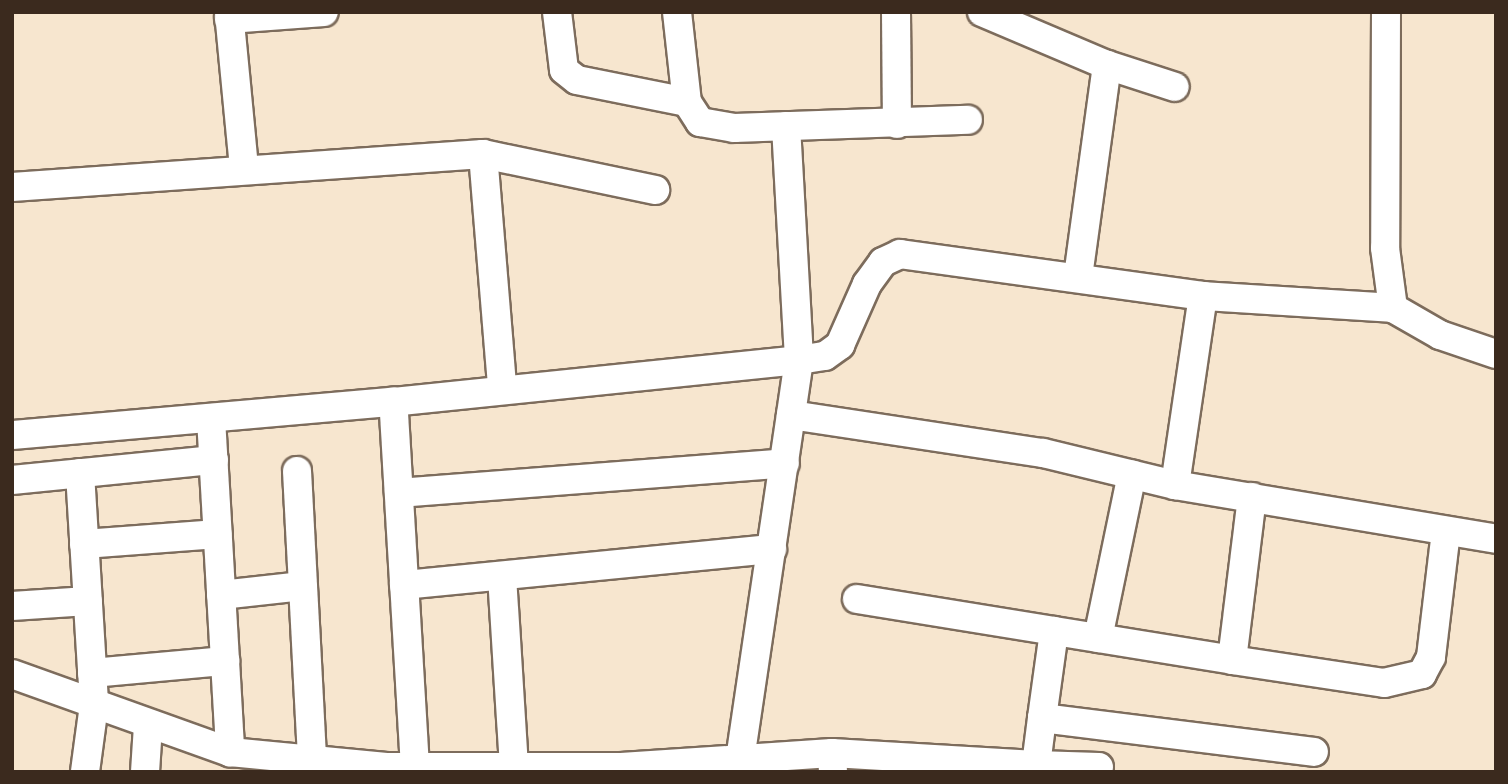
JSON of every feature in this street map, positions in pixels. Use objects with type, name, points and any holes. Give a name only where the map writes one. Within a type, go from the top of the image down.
[{"type":"street","points":[[244,169],[229,16],[324,12]]},
{"type":"street","points":[[558,12],[564,70],[577,80],[687,102]]},
{"type":"street","points":[[677,12],[687,102],[699,122],[716,126],[786,126],[968,120]]},
{"type":"street","points":[[896,12],[897,124]]},
{"type":"street","points":[[982,12],[1107,65],[1175,88]]},
{"type":"street","points":[[1386,12],[1385,248],[1393,308]]},
{"type":"street","points":[[1078,277],[1107,65]]},
{"type":"street","points":[[740,761],[799,360],[786,126]]},
{"type":"street","points":[[483,154],[502,386]]},
{"type":"street","points":[[12,187],[483,154],[655,190]]},
{"type":"street","points":[[12,435],[393,402],[502,386],[825,356],[840,345],[867,284],[883,262],[900,254],[1203,296],[1393,308],[1440,335],[1496,354]]},
{"type":"street","points":[[1175,485],[1203,296]]},
{"type":"street","points":[[393,402],[415,767]]},
{"type":"street","points":[[791,415],[1044,453],[1175,485],[1496,539]]},
{"type":"street","points":[[211,418],[230,752]]},
{"type":"street","points":[[12,480],[214,460]]},
{"type":"street","points":[[399,493],[785,463]]},
{"type":"street","points":[[298,471],[312,760]]},
{"type":"street","points":[[80,473],[94,705],[85,772]]},
{"type":"street","points":[[1098,638],[1132,474]]},
{"type":"street","points":[[1232,660],[1252,497]]},
{"type":"street","points":[[857,599],[1384,682],[1422,674],[1431,657],[1446,531]]},
{"type":"street","points":[[84,544],[218,534]]},
{"type":"street","points":[[404,585],[772,549]]},
{"type":"street","points":[[502,576],[514,767]]},
{"type":"street","points":[[221,595],[303,586]]},
{"type":"street","points":[[12,606],[88,601]]},
{"type":"street","points":[[1036,765],[1054,631]]},
{"type":"street","points":[[92,673],[225,662]]},
{"type":"street","points":[[12,674],[148,725],[230,752],[312,760],[415,767],[621,769],[740,761],[1099,767]]},
{"type":"street","points":[[1042,718],[1314,752]]},
{"type":"street","points":[[145,772],[148,725]]}]
